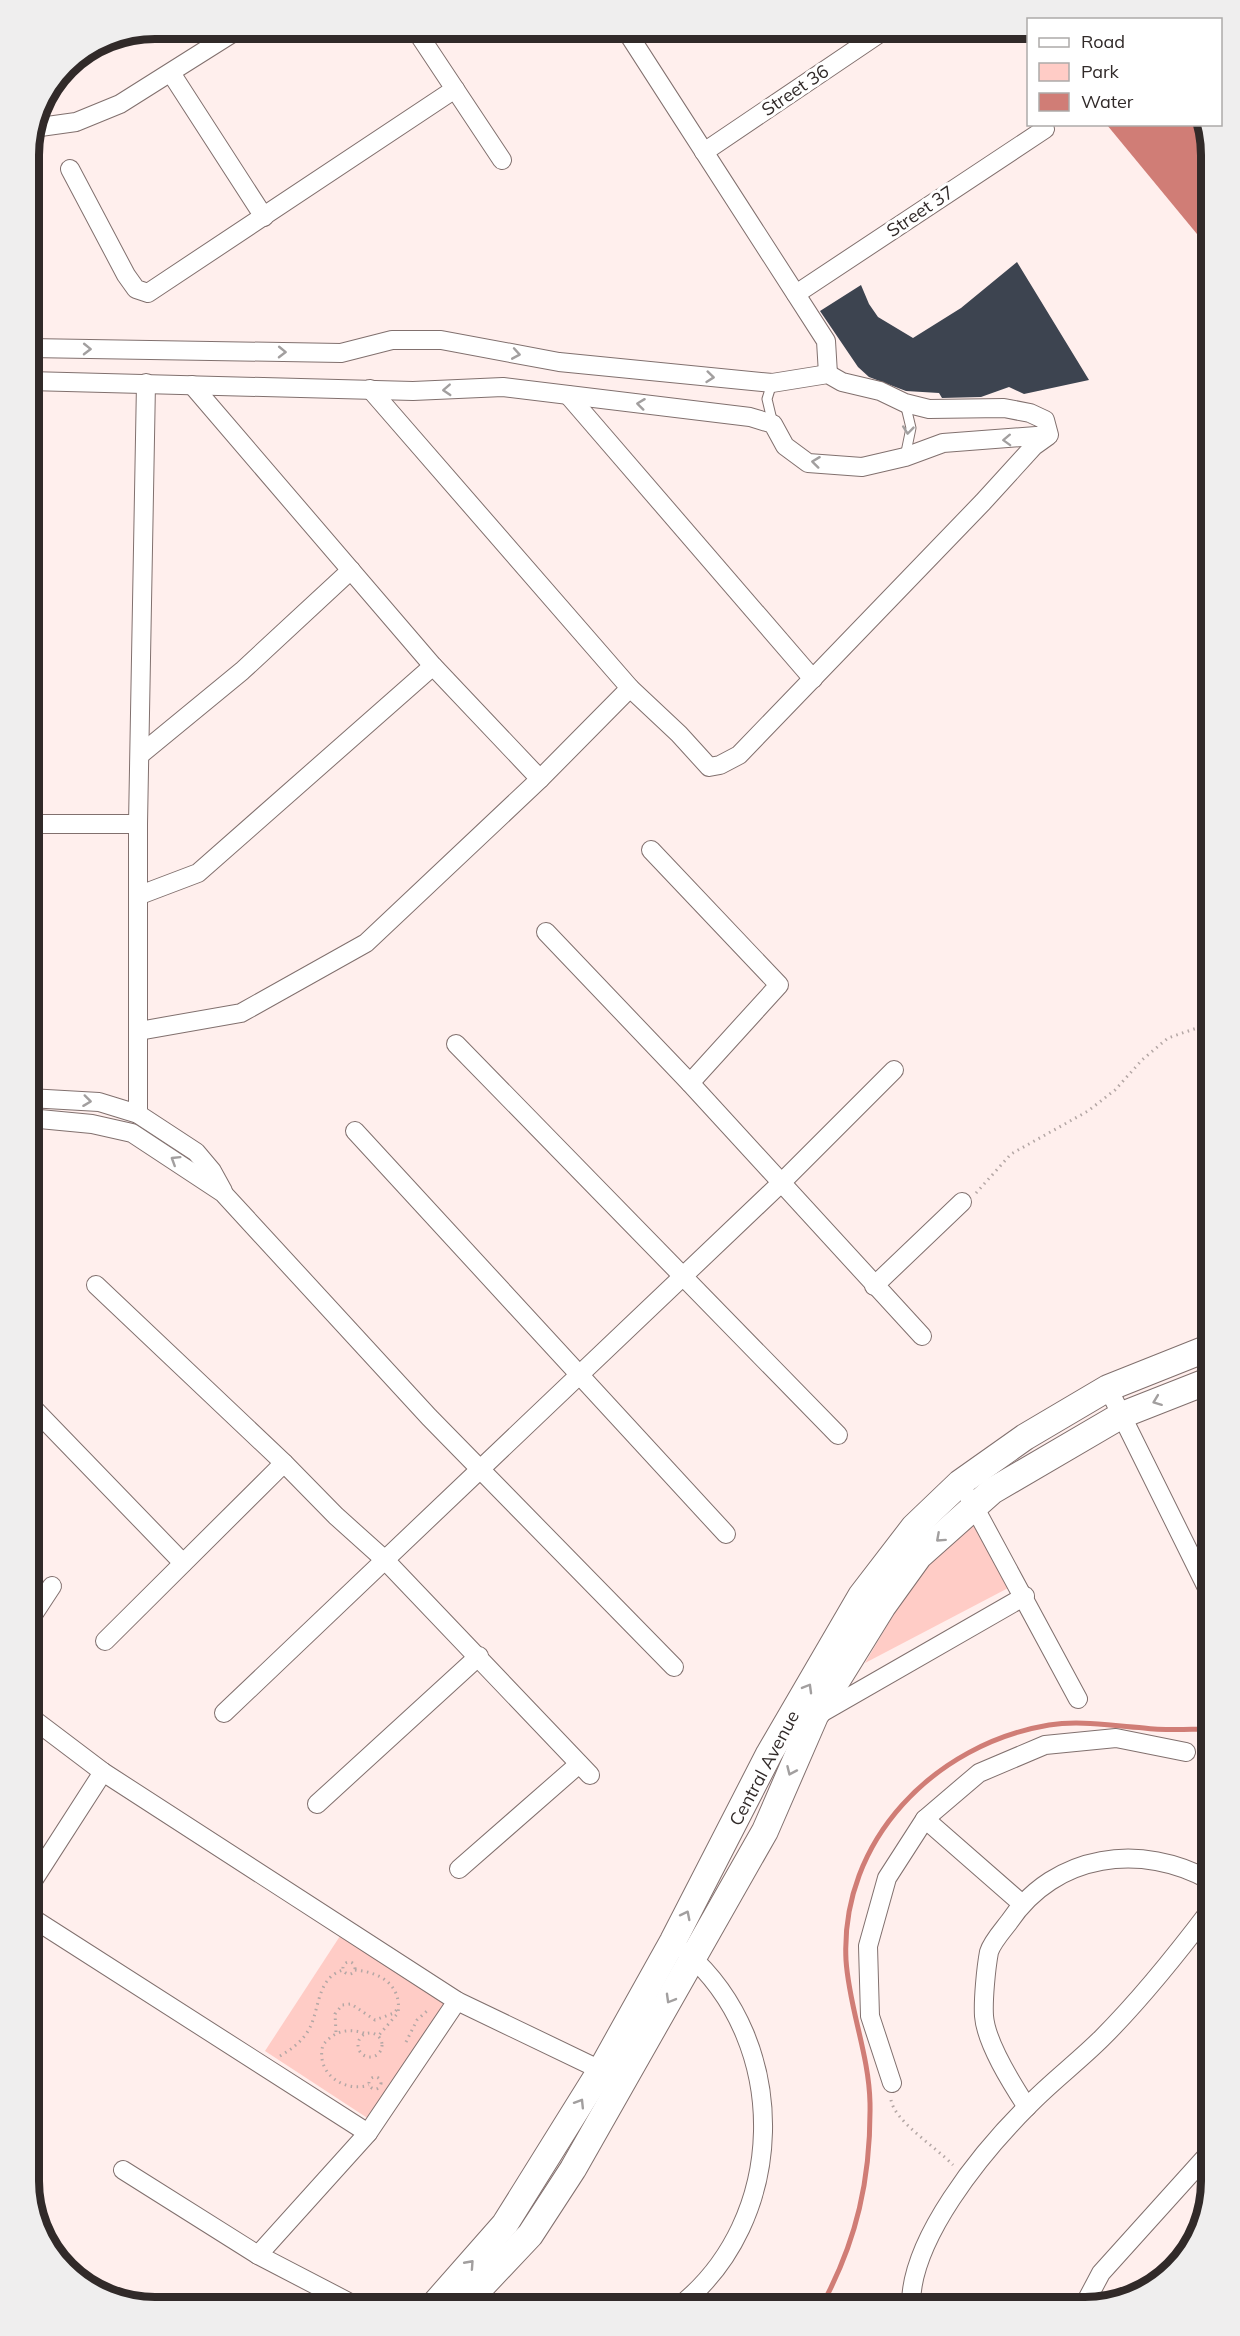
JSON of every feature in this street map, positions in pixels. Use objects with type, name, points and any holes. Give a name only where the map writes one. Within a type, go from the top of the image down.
[{"type":"street","points":[[43,127],[76,122],[120,104],[222,39]]},
{"type":"street","points":[[422,39],[502,160]]},
{"type":"street","points":[[631,39],[826,341],[828,374]]},
{"type":"street","name":"Street 36","points":[[704,152],[871,39]]},
{"type":"street","points":[[171,73],[264,217]]},
{"type":"street","points":[[70,169],[126,275],[136,289],[143,293],[160,286],[455,89]]},
{"type":"street","name":"Street 37","points":[[795,294],[1045,129]]},
{"type":"street","points":[[39,348],[341,353],[392,340],[419,338],[559,362],[772,383],[828,374],[842,382],[880,391],[905,403],[929,409],[1004,408],[1030,413],[1045,420],[1049,435]]},
{"type":"street","points":[[39,381],[413,391],[503,387],[750,417],[773,424],[785,446],[808,463],[862,467],[905,457],[943,443],[1049,435]]},
{"type":"street","points":[[138,1114],[140,894],[138,824],[146,383]]},
{"type":"street","points":[[192,385],[434,666],[540,778]]},
{"type":"street","points":[[370,389],[630,688],[679,734],[709,767],[720,765],[739,755],[1034,446],[1049,435]]},
{"type":"street","points":[[568,395],[813,679]]},
{"type":"street","points":[[141,754],[242,671],[351,570]]},
{"type":"street","points":[[140,894],[198,873],[434,666]]},
{"type":"street","points":[[139,1031],[241,1013],[366,943],[540,778],[630,688]]},
{"type":"street","points":[[39,824],[138,824]]},
{"type":"street","points":[[651,850],[779,985],[690,1083]]},
{"type":"street","points":[[546,932],[690,1083],[922,1336]]},
{"type":"street","points":[[456,1044],[838,1435]]},
{"type":"street","points":[[224,1713],[781,1184],[894,1070]]},
{"type":"street","points":[[39,1099],[99,1102],[138,1114],[196,1152],[212,1171],[223,1193]]},
{"type":"street","points":[[39,1119],[92,1124],[132,1133],[223,1193],[480,1470],[674,1667]]},
{"type":"street","points":[[355,1131],[726,1534]]},
{"type":"street","points":[[874,1286],[962,1202]]},
{"type":"street","points":[[96,1285],[284,1463],[336,1516],[385,1560],[479,1656],[584,1769],[459,1869]]},
{"type":"street","name":"Central Avenue","points":[[471,2297],[530,2235],[573,2169],[612,2075],[673,1941],[769,1754],[861,1596],[914,1527],[960,1484],[1025,1437],[1108,1388],[1201,1351]]},
{"type":"street","name":"Central Avenue","points":[[441,2297],[505,2224],[693,1958],[765,1831],[815,1716],[883,1606],[919,1556],[992,1491],[1122,1415],[1201,1384]]},
{"type":"street","points":[[1108,1388],[1201,1574]]},
{"type":"street","points":[[39,1414],[183,1563]]},
{"type":"street","points":[[105,1641],[284,1463]]},
{"type":"street","points":[[960,1484],[975,1506],[1025,1596],[1078,1698]]},
{"type":"street","points":[[39,1605],[52,1586]]},
{"type":"street","points":[[769,1754],[815,1716],[1025,1596]]},
{"type":"street","points":[[317,1804],[479,1656]]},
{"type":"street","points":[[39,1724],[103,1772],[457,2001],[612,2075]]},
{"type":"street","points":[[892,2083],[870,2016],[868,1946],[887,1878],[925,1819],[979,1773],[1045,1745],[1116,1738],[1186,1752]]},
{"type":"street","points":[[39,1870],[103,1772]]},
{"type":"street","points":[[925,1819],[1022,1903]]},
{"type":"street","points":[[1026,2107],[1003,2069],[984,2018],[989,1951],[1022,1903],[1057,1876],[1099,1860],[1144,1857],[1187,1868],[1201,1875]]},
{"type":"street","points":[[39,1923],[368,2133]]},
{"type":"street","points":[[913,2297],[924,2244],[966,2178],[1026,2107],[1101,2039],[1162,1974],[1201,1923]]},
{"type":"street","points":[[673,1941],[693,1958],[723,1994],[746,2035],[760,2080],[765,2127],[760,2174],[746,2218],[724,2259],[690,2297]]},
{"type":"street","points":[[258,2255],[368,2133],[457,2001]]},
{"type":"street","points":[[1088,2297],[1101,2273],[1201,2163]]},
{"type":"street","points":[[123,2170],[258,2255],[339,2297]]},
{"type":"lane","points":[[772,383],[767,399],[773,424]]},
{"type":"lane","points":[[905,403],[911,428],[905,457]]},
{"type":"path","points":[[962,1202],[983,1188],[1011,1154],[1088,1111],[1115,1090],[1142,1060],[1168,1038],[1201,1025]]},
{"type":"path","points":[[343,1970],[343,1964],[349,1961],[354,1964],[355,1970]]},
{"type":"path","points":[[263,2067],[299,2043],[308,2033],[320,1993],[334,1973],[343,1970],[350,1974],[355,1970],[375,1973],[388,1980],[396,1993],[399,2007],[395,2019],[379,2035]]},
{"type":"path","points":[[336,2033],[335,2014],[342,2006],[351,2004],[375,2020],[394,2013],[399,2007]]},
{"type":"path","points":[[369,2085],[375,2090],[380,2088],[381,2082],[374,2078],[369,2085],[361,2087],[339,2084],[324,2068],[323,2045],[336,2033],[348,2030],[379,2035]]},
{"type":"path","points":[[364,2033],[359,2039],[358,2047],[362,2054],[370,2058],[378,2055],[382,2048],[379,2035]]},
{"type":"path","points":[[892,2083],[891,2103],[903,2124],[934,2145],[966,2178]]},
{"type":"green space","points":[[973,1514],[1012,1586],[865,1663],[914,1580]]},
{"type":"green space","points":[[342,1933],[449,2003],[372,2121],[265,2051]]},
{"type":"water","points":[[1108,126],[1197,126],[1201,155],[1201,239]]},
{"type":"building","points":[[1017,262],[1089,380],[1024,394],[1009,387],[981,397],[942,398],[939,393],[906,391],[869,377],[858,367],[820,311],[861,285],[869,304],[878,317],[913,338],[961,308]]},
{"type":"waterway","points":[[826,2297],[853,2233],[868,2157],[869,2085],[846,1960],[848,1916],[859,1875],[878,1838],[902,1805],[933,1776],[968,1753],[1007,1736],[1049,1725],[1073,1723],[1161,1729],[1201,1729]]}]
